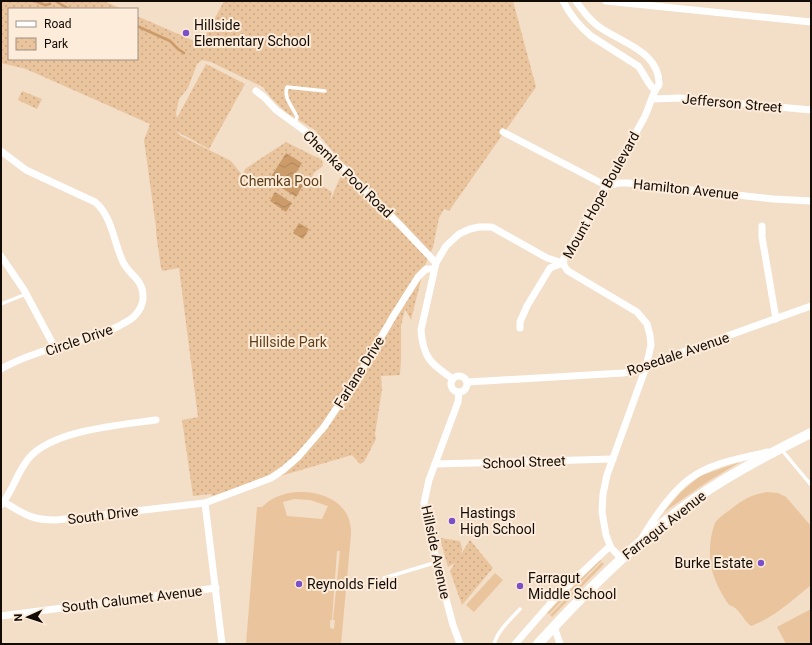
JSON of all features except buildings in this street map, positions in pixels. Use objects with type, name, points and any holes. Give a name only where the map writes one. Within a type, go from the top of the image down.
[{"type":"main road","name":"Farragut Avenue","points":[[538,644],[584,594],[621,558],[678,511],[718,484],[779,449],[811,433]]},
{"type":"street","points":[[563,1],[574,20],[584,30],[638,66],[654,90]]},
{"type":"street","name":"Mount Hope Boulevard","points":[[576,1],[580,8],[598,26],[645,54],[656,67],[660,76],[660,85],[654,90],[653,99],[644,118],[607,186],[564,258],[563,263],[564,267],[568,271],[637,312],[643,318],[649,330],[651,340],[651,350],[646,367],[604,485],[602,521],[610,546],[621,558]]},
{"type":"street","points":[[606,1],[811,22]]},
{"type":"street","name":"Chemka Pool Road","points":[[256,91],[276,110],[309,134],[401,226],[435,266]]},
{"type":"street","name":"Jefferson Street","points":[[653,99],[680,98],[811,110]]},
{"type":"street","points":[[503,132],[607,186]]},
{"type":"street","name":"Circle Drive","points":[[1,151],[26,170],[99,205],[106,218],[123,262],[127,270],[138,280],[143,294],[141,308],[127,322],[101,334],[55,348],[1,368]]},
{"type":"street","name":"Hamilton Avenue","points":[[607,186],[618,183],[628,183],[773,199],[811,201]]},
{"type":"street","points":[[762,226],[764,254],[776,319]]},
{"type":"street","points":[[452,379],[426,357],[421,330],[435,266],[446,246],[459,234],[470,229],[492,227],[547,258],[563,263]]},
{"type":"street","points":[[1,256],[26,294],[55,348]]},
{"type":"street","points":[[520,328],[520,322],[527,306],[550,268],[563,263]]},
{"type":"street","name":"Farlane Drive","points":[[205,503],[271,478],[298,457],[324,427],[360,373],[418,277],[426,269],[435,266]]},
{"type":"street","name":"Rosedale Avenue","points":[[468,382],[623,373],[646,367],[662,359],[811,306]]},
{"type":"street","points":[[460,375],[465,377],[468,382],[466,389],[459,392],[452,388],[452,379],[460,375]]},
{"type":"street","name":"Hillside Avenue","points":[[459,392],[458,402],[429,480],[424,503],[426,518],[453,626],[460,644]]},
{"type":"street","points":[[2,504],[24,466],[36,452],[46,444],[74,434],[156,420]]},
{"type":"street","points":[[639,542],[672,496],[683,484],[697,474],[717,465],[779,449]]},
{"type":"street","name":"School Street","points":[[435,464],[477,464],[613,458]]},
{"type":"street","points":[[205,503],[222,644]]},
{"type":"street","name":"South Drive","points":[[2,504],[32,518],[56,520],[205,503]]},
{"type":"street","points":[[515,644],[557,596],[610,546]]},
{"type":"street","name":"South Calumet Avenue","points":[[1,616],[216,588]]},
{"type":"street","points":[[554,626],[560,644]]},
{"type":"lane","points":[[294,123],[297,116],[286,95],[287,87],[325,91]]},
{"type":"lane","points":[[1,304],[26,294]]},
{"type":"lane","points":[[779,449],[811,485]]},
{"type":"lane","points":[[384,578],[437,562]]},
{"type":"lane","points":[[494,644],[496,637],[520,609]]},
{"type":"green space","name":"Hillside Park","points":[[1,1],[104,1],[120,8],[8,8],[8,60],[138,60],[138,16],[201,44],[224,1],[513,1],[536,87],[449,211],[444,209],[439,218],[433,247],[424,268],[411,320],[405,309],[401,326],[400,375],[381,376],[382,389],[375,434],[376,439],[364,462],[360,464],[352,455],[212,496],[211,494],[193,496],[182,420],[198,417],[179,268],[162,271],[160,265],[144,140],[150,124],[26,69],[1,63]],"holes":[[[202,60],[211,62],[263,87],[272,99],[286,112],[315,130],[335,154],[342,173],[330,201],[332,192],[311,179],[314,173],[323,166],[322,160],[286,142],[245,169],[243,176],[231,161],[181,136],[176,131],[209,149],[245,84],[206,64],[177,118],[176,113],[179,99],[188,88],[197,64]]]},
{"type":"green space","points":[[22,91],[42,99],[37,109],[18,100]]},
{"type":"green space","points":[[740,462],[707,482],[664,512],[681,492],[700,476]]},
{"type":"green space","points":[[308,492],[327,497],[335,501],[342,507],[350,524],[351,534],[341,644],[246,644],[257,507],[262,507],[278,496]],"holes":[[[294,499],[310,500],[328,506],[322,519],[287,516],[283,502]],[[337,551],[340,551],[333,620],[335,620],[334,629],[330,628],[330,620],[332,620]]]},
{"type":"green space","name":"Burke Estate","points":[[767,492],[778,493],[786,497],[811,526],[811,585],[775,613],[751,626],[736,608],[729,605],[719,589],[711,565],[711,538],[715,523],[721,517],[744,500]]},
{"type":"green space","points":[[440,538],[460,541],[462,548],[461,554],[470,540],[493,568],[462,605],[450,571],[455,563],[448,567]]},
{"type":"green space","points":[[601,559],[601,561],[549,614],[547,613]]},
{"type":"green space","points":[[602,562],[604,564],[552,617],[550,615]]},
{"type":"green space","points":[[495,573],[503,580],[474,612],[466,605]]},
{"type":"green space","points":[[811,609],[811,644],[786,644],[777,627]]},
{"type":"water","points":[[286,153],[302,163],[294,176],[301,180],[303,178],[306,180],[296,197],[269,180]]},
{"type":"water","points":[[275,192],[292,203],[286,212],[270,201]]},
{"type":"water","points":[[299,223],[309,229],[303,239],[293,233]]},
{"type":"waterway","points":[[35,1],[45,5],[50,4]]},
{"type":"waterway","points":[[57,2],[67,8]]},
{"type":"waterway","points":[[138,26],[170,41],[184,53]]},
{"type":"place","name":"Hillside Elementary School","points":[[186,33]]},
{"type":"place","name":"Hastings High School","points":[[452,521]]},
{"type":"place","name":"Burke Estate","points":[[761,563]]},
{"type":"place","name":"Reynolds Field","points":[[299,584]]},
{"type":"place","name":"Farragut Middle School","points":[[520,586]]},
{"type":"park label","name":"Chemka Pool","points":[[281,181]]}]
